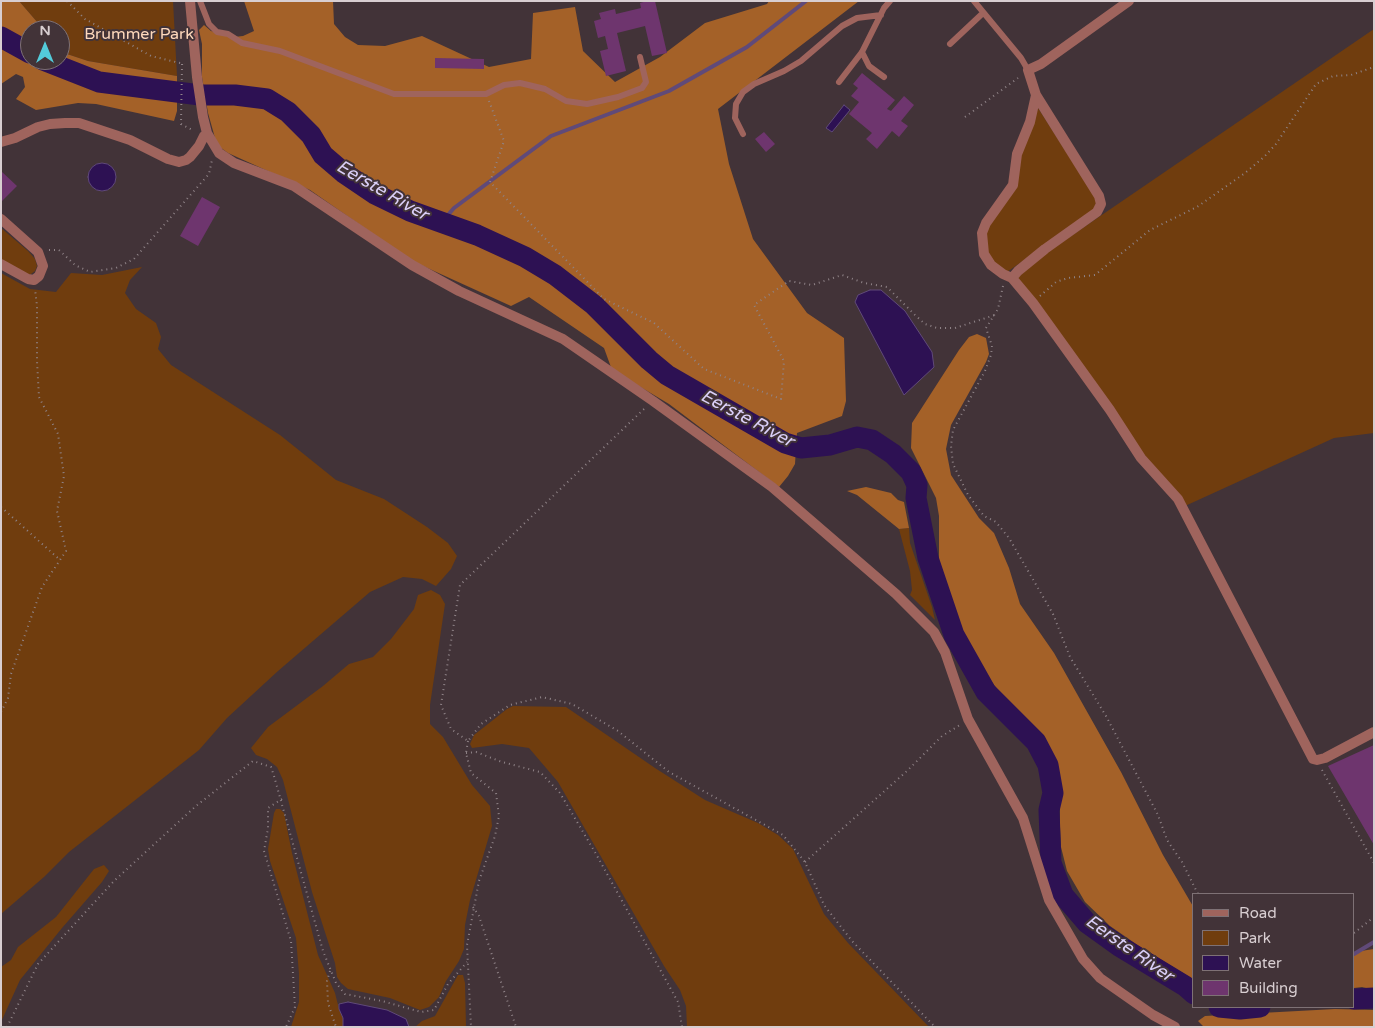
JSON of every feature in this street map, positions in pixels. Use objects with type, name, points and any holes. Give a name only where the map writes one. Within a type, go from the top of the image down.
[{"type":"street","points":[[190,1],[205,135],[219,153],[234,163],[294,186],[343,220],[420,269],[459,291],[563,339],[772,487],[896,594],[934,632],[946,652],[968,719],[1018,808],[1030,836],[1042,883],[1049,900],[1083,959],[1100,978],[1153,1015],[1175,1027]]},
{"type":"street","points":[[1008,276],[1018,271],[1097,212],[1101,204],[1099,196],[1036,96],[1028,70],[1041,64],[1129,1]]},
{"type":"street","points":[[1036,96],[1030,122],[1017,154],[1013,185],[986,223],[982,234],[984,254],[991,264],[1008,276],[1033,303],[1110,410],[1141,458],[1178,498],[1313,759],[1320,760],[1374,732]]},
{"type":"street","points":[[1,142],[15,138],[38,127],[65,122],[79,124],[130,140],[168,159],[179,162],[186,160],[190,156],[199,146],[205,135]]},
{"type":"street","points":[[1,219],[38,252],[43,266],[42,272],[34,280],[22,277],[1,264]]},
{"type":"lane","points":[[200,1],[209,24],[217,32],[228,34],[242,43],[280,51],[394,94],[486,94],[504,85],[520,83],[545,90],[566,100],[587,104],[618,97],[642,88],[646,82],[640,57]]},
{"type":"lane","points":[[839,82],[862,52],[884,8],[890,1]]},
{"type":"lane","points":[[974,1],[1021,58],[1028,70]]},
{"type":"lane","points":[[950,44],[983,14]]},
{"type":"lane","points":[[742,134],[735,118],[736,104],[743,92],[767,77],[784,71],[802,61],[842,26],[857,18],[881,15]]},
{"type":"lane","points":[[862,52],[870,66],[884,77]]},
{"type":"path","points":[[67,1],[85,19],[151,56],[182,64],[196,64]]},
{"type":"path","points":[[182,64],[180,124],[205,135]]},
{"type":"path","points":[[1033,303],[1056,282],[1068,278],[1095,275],[1150,230],[1197,207],[1245,173],[1264,158],[1276,144],[1316,84],[1334,76],[1370,70],[1374,67]]},
{"type":"path","points":[[965,118],[1028,70]]},
{"type":"path","points":[[486,94],[504,141],[490,182],[604,299],[654,323],[704,370],[781,399],[784,361],[754,305],[789,281],[812,285],[842,275],[864,283],[888,287],[914,316],[925,324],[937,328],[955,328],[995,315]]},
{"type":"path","points":[[38,252],[59,250],[76,265],[90,272],[116,268],[134,259],[209,174],[215,148]]},
{"type":"path","points":[[1008,276],[995,315],[986,328],[992,346],[985,371],[970,395],[953,430],[953,464],[968,495],[984,516],[996,522],[1009,538],[1054,614],[1070,657],[1106,716],[1158,815],[1167,840],[1182,862],[1198,893]]},
{"type":"path","points":[[1,712],[8,698],[11,674],[42,587],[66,551],[57,510],[64,476],[58,434],[39,397],[37,306],[34,280]]},
{"type":"path","points":[[468,741],[450,729],[441,705],[460,585],[653,401]]},
{"type":"path","points":[[1,507],[60,560]]},
{"type":"path","points":[[471,1027],[467,945],[479,881],[495,836],[499,816],[496,794],[471,773],[466,753],[468,741],[481,724],[510,705],[542,698],[572,704],[618,731],[669,772],[784,835],[804,862],[824,905],[852,941],[935,1027]]},
{"type":"path","points":[[804,862],[907,771],[942,736],[968,719]]},
{"type":"path","points":[[466,753],[476,752],[502,762],[540,772],[560,793],[678,1002],[682,1027]]},
{"type":"path","points":[[1320,760],[1323,775],[1374,863]]},
{"type":"path","points":[[7,1027],[38,964],[114,880],[196,806],[253,761],[271,768],[282,800],[323,952],[336,983],[345,994],[382,1001],[421,1012],[434,1010],[448,984],[467,962]]},
{"type":"path","points":[[282,800],[268,808],[268,828],[264,851],[291,941],[295,1007],[286,1027]]},
{"type":"path","points":[[473,907],[479,916],[516,1027]]},
{"type":"path","points":[[1355,932],[1374,916]]},
{"type":"path","points":[[330,970],[328,1003],[336,1027]]},
{"type":"green space","name":"Brummer Park","points":[[19,1],[173,1],[177,76],[88,61],[70,55],[70,20],[35,20]]},
{"type":"green space","points":[[1374,29],[1374,433],[1334,438],[1185,506],[1153,468],[1017,279],[1033,262]]},
{"type":"green space","points":[[1038,108],[1097,200],[1093,212],[1007,272],[995,265],[987,253],[986,231],[1006,201],[1020,152]]},
{"type":"green space","points":[[1,228],[35,259],[37,266],[31,274],[26,275],[1,261]]},
{"type":"green space","points":[[142,267],[130,280],[125,293],[136,309],[156,323],[161,337],[158,349],[171,365],[280,435],[336,480],[384,499],[427,527],[448,543],[457,556],[451,569],[436,586],[422,579],[403,577],[370,592],[278,671],[227,718],[199,750],[69,852],[44,877],[1,914],[1,273],[30,289],[56,292],[71,273],[102,275]]},
{"type":"green space","points":[[909,528],[910,543],[935,620],[910,595],[912,590],[910,571],[899,529]]},
{"type":"green space","points":[[431,590],[440,595],[445,604],[430,705],[430,724],[443,737],[472,785],[490,806],[492,826],[470,900],[465,925],[464,949],[439,997],[429,1007],[420,1010],[390,998],[348,989],[337,977],[335,963],[312,892],[283,780],[277,767],[267,759],[256,755],[251,748],[268,727],[349,664],[373,657],[391,639],[414,609],[418,595]]},
{"type":"green space","points":[[513,706],[566,707],[705,800],[758,823],[778,835],[793,849],[824,914],[848,943],[929,1027],[687,1027],[686,1006],[680,990],[664,966],[558,782],[529,748],[502,744],[472,748],[470,744],[474,735]]},
{"type":"green space","points":[[276,809],[280,809],[284,813],[292,853],[318,955],[335,993],[343,1018],[343,1027],[291,1027],[299,1002],[299,974],[296,938],[270,861],[268,849]]},
{"type":"green space","points":[[104,865],[109,871],[102,882],[20,980],[1,1022],[1,967],[11,960],[18,947],[56,917],[94,869]]},
{"type":"green space","points":[[458,975],[463,975],[465,983],[466,1027],[415,1027],[422,1021],[435,1016]]},
{"type":"shaded area","points":[[1,1],[19,1],[35,20],[20,20],[20,70],[70,70],[70,55],[88,61],[177,76],[177,111],[174,121],[96,104],[78,103],[36,110],[16,99],[25,87],[23,77],[16,74],[1,84]]},
{"type":"shaded area","points":[[244,1],[333,1],[334,24],[345,37],[358,45],[385,46],[422,36],[489,67],[531,59],[533,13],[575,7],[583,51],[615,82],[660,57],[705,23],[767,4],[769,1],[859,1],[718,109],[729,164],[753,239],[807,313],[844,338],[846,401],[842,416],[797,433],[795,464],[779,487],[669,404],[612,370],[604,348],[529,297],[511,306],[412,261],[310,190],[228,153],[217,145],[208,113],[202,77],[202,44],[199,30],[204,25],[211,31],[234,37],[243,36],[254,31]]},
{"type":"shaded area","points":[[977,334],[986,338],[989,354],[951,425],[946,449],[951,475],[979,518],[994,533],[1009,568],[1020,604],[1054,653],[1121,772],[1163,855],[1192,905],[1192,979],[1110,926],[1085,902],[1067,871],[1061,847],[1060,785],[1057,762],[1045,739],[1003,697],[986,674],[967,643],[949,600],[939,561],[939,516],[936,498],[911,448],[912,423],[969,337]]},
{"type":"shaded area","points":[[866,487],[891,493],[898,500],[904,502],[909,528],[899,529],[857,495],[847,491]]},
{"type":"shaded area","points":[[1374,949],[1374,990],[1362,987],[1355,988],[1355,952]]},
{"type":"shaded area","points":[[1335,1009],[1374,1010],[1374,1027],[1204,1027],[1198,1021],[1205,1016]]},
{"type":"water","points":[[844,105],[850,110],[832,132],[826,128]]},
{"type":"water","points":[[102,163],[112,167],[116,177],[112,187],[102,191],[92,187],[88,177],[92,167]]},
{"type":"water","points":[[870,290],[881,290],[905,311],[932,352],[934,367],[904,395],[855,302],[858,295]]},
{"type":"water","points":[[348,1002],[387,1010],[406,1019],[409,1027],[343,1027],[343,1018],[339,1004]]},
{"type":"building","points":[[655,1],[667,53],[652,56],[645,26],[617,33],[626,71],[606,76],[600,51],[608,49],[605,36],[598,38],[594,21],[601,19],[599,13],[615,9],[616,14],[641,8],[640,3]]},
{"type":"building","points":[[435,58],[484,59],[484,69],[435,68]]},
{"type":"building","points":[[862,73],[895,100],[887,109],[891,111],[904,96],[914,105],[901,121],[908,126],[899,137],[892,131],[877,149],[866,139],[872,133],[849,114],[859,102],[851,96],[858,88],[853,84]]},
{"type":"building","points":[[764,132],[775,144],[766,152],[755,139]]},
{"type":"building","points":[[1,171],[17,186],[1,202]]},
{"type":"building","points":[[202,197],[220,207],[198,246],[180,236]]},
{"type":"building","points":[[1374,745],[1374,845],[1328,766]]},
{"type":"waterway","points":[[441,223],[454,208],[551,136],[669,91],[747,47],[806,1]]},
{"type":"waterway","name":"Eerste River","points":[[1,37],[20,47]]},
{"type":"waterway","name":"Eerste River","points":[[68,70],[99,82],[200,95],[235,95],[267,99],[288,112],[311,135],[323,155],[344,173],[375,194],[410,211],[477,235],[525,257],[555,275],[594,305],[649,360],[667,375],[785,443],[801,448],[830,445],[857,437],[872,440],[893,454],[911,472],[917,485],[916,498],[928,558],[954,635],[986,692],[1036,742],[1048,765],[1053,793],[1049,810],[1051,863],[1063,895],[1087,923],[1119,946],[1185,986],[1192,992]]},
{"type":"waterway","points":[[1355,953],[1374,942]]},
{"type":"waterway","name":"Eerste River","points":[[1355,999],[1374,998]]},
{"type":"waterway","name":"Eerste River","points":[[1230,1008],[1250,1008]]}]
